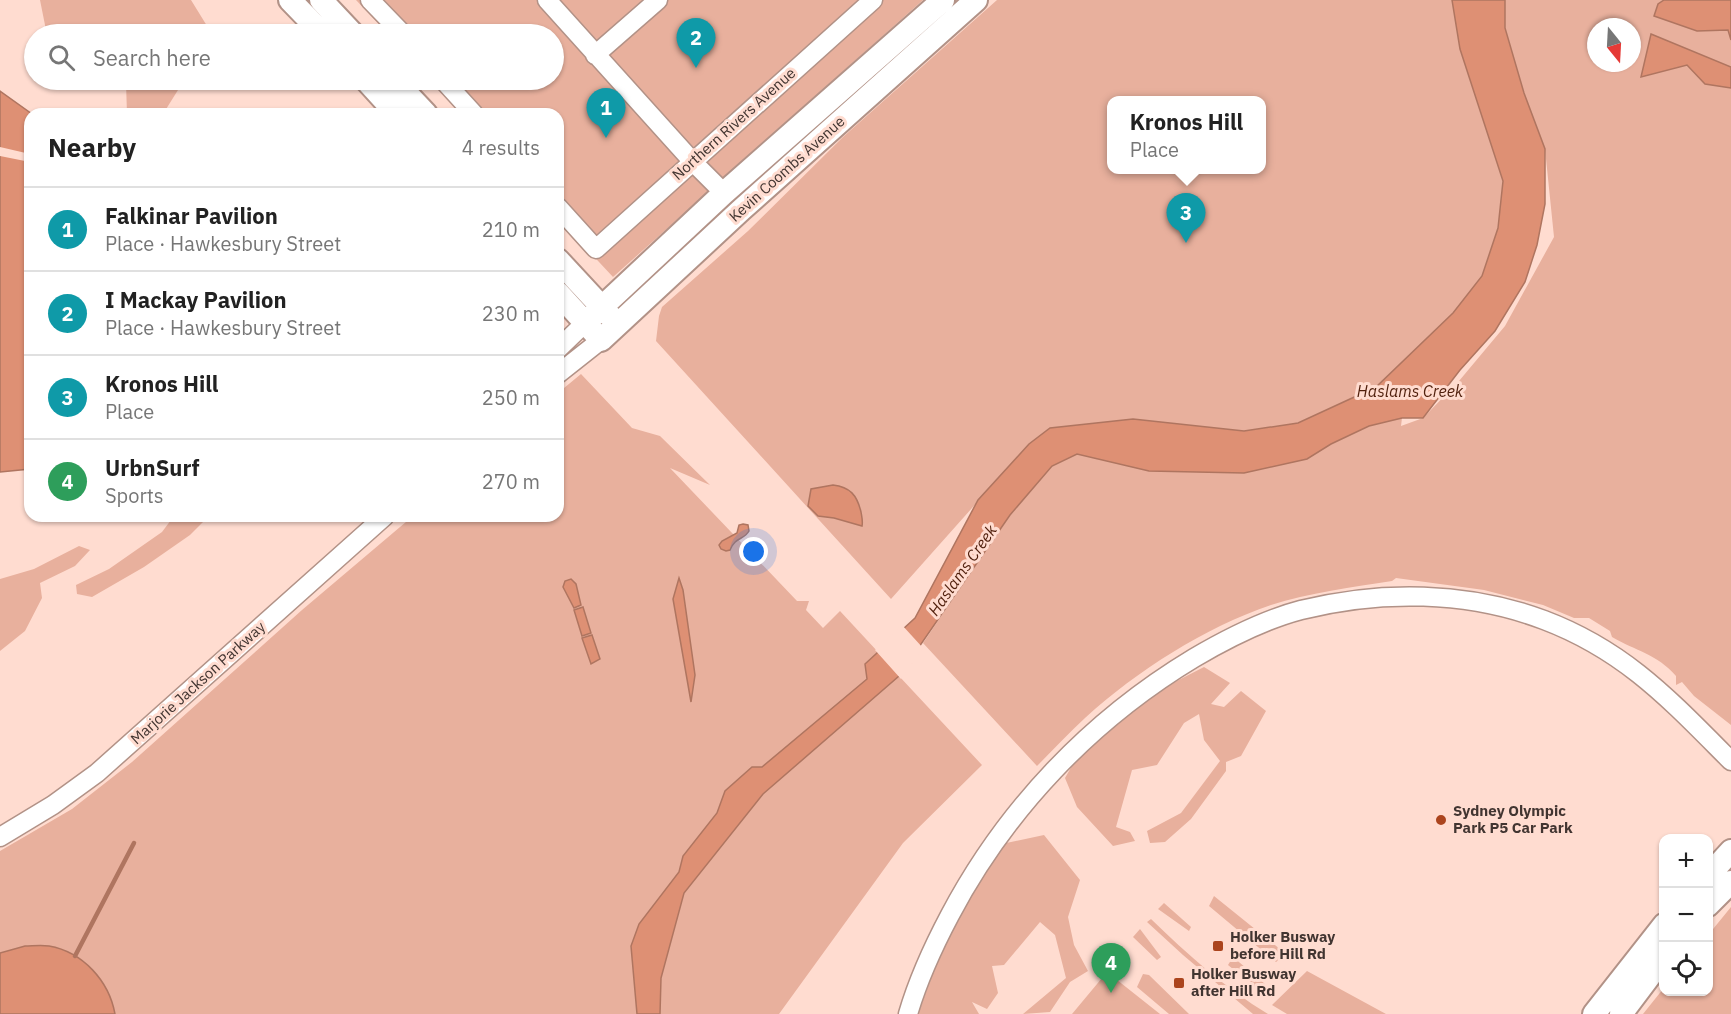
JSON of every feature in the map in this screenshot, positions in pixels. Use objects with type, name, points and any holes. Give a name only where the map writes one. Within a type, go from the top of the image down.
[{"type":"main road","points":[[291,0],[313,24]]},
{"type":"main road","points":[[321,0],[344,24]]},
{"type":"main road","name":"Kevin Coombs Avenue","points":[[585,322],[724,194],[943,0]]},
{"type":"main road","name":"Kevin Coombs Avenue","points":[[601,340],[741,210],[976,0]]},
{"type":"main road","points":[[375,90],[392,108]]},
{"type":"main road","points":[[403,90],[420,108]]},
{"type":"main road","points":[[724,194],[741,210]]},
{"type":"main road","points":[[564,266],[619,325]]},
{"type":"main road","points":[[564,299],[601,340]]},
{"type":"main road","points":[[1713,871],[1731,851]]},
{"type":"main road","points":[[1713,900],[1731,882]]},
{"type":"main road","points":[[1594,1014],[1659,931]]},
{"type":"main road","points":[[1621,1014],[1659,964]]},
{"type":"street","points":[[370,0],[393,24]]},
{"type":"street","points":[[547,0],[724,194]]},
{"type":"street","points":[[596,55],[658,0]]},
{"type":"street","name":"Northern Rivers Avenue","points":[[564,214],[596,249],[871,1]]},
{"type":"street","points":[[453,90],[469,108]]},
{"type":"street","points":[[564,343],[585,322]]},
{"type":"street","points":[[564,369],[601,340]]},
{"type":"street","name":"Marjorie Jackson Parkway","points":[[0,837],[52,805],[97,773],[378,522]]},
{"type":"street","points":[[908,1014],[933,947],[989,848],[1058,765],[1099,726],[1173,671],[1233,635],[1299,610],[1353,599],[1393,596],[1430,597],[1464,600],[1500,607],[1543,620],[1574,633],[1609,652],[1642,674],[1731,761]]},
{"type":"shaded area","points":[[40,0],[191,0],[206,24],[45,24]]},
{"type":"shaded area","points":[[356,0],[923,0],[613,277],[564,224],[564,108],[456,108],[439,90],[564,90],[564,24],[379,24]]},
{"type":"shaded area","points":[[997,0],[1452,0],[1460,49],[1503,181],[1498,228],[1482,276],[1453,313],[1376,387],[1298,423],[1244,431],[1133,419],[1029,444],[891,599],[656,341],[662,307],[748,231],[843,137]]},
{"type":"shaded area","points":[[1505,0],[1731,0],[1731,725],[1694,696],[1682,682],[1676,685],[1676,676],[1669,669],[1646,654],[1612,637],[1610,631],[1589,618],[1574,618],[1543,605],[1484,590],[1396,578],[1392,581],[1316,594],[1271,605],[1246,614],[1197,638],[1149,667],[1105,700],[1037,766],[923,643],[1010,515],[1052,466],[1077,454],[1100,458],[1307,459],[1331,444],[1369,426],[1402,418],[1401,426],[1423,418],[1459,381],[1505,326],[1554,237],[1545,149],[1524,93],[1505,28]]},
{"type":"shaded area","points":[[126,90],[178,90],[167,108],[127,108]]},
{"type":"shaded area","points":[[581,374],[632,428],[660,436],[710,485],[670,468],[797,601],[809,601],[806,610],[823,628],[840,611],[878,652],[867,679],[855,690],[762,767],[752,767],[725,791],[717,813],[683,856],[679,872],[639,924],[631,946],[637,1014],[0,1014],[0,851],[72,809],[132,762],[302,610],[406,522],[564,522],[564,388]]},
{"type":"shaded area","points":[[170,522],[203,522],[190,535],[144,567],[92,597],[77,594],[76,585],[109,569],[162,532]]},
{"type":"shaded area","points":[[79,546],[90,550],[75,566],[40,583],[42,598],[25,631],[0,651],[0,579],[34,569]]},
{"type":"shaded area","points":[[1204,667],[1230,683],[1211,704],[1224,707],[1241,691],[1266,711],[1241,756],[1226,762],[1226,771],[1191,819],[1165,842],[1150,843],[1147,831],[1181,813],[1220,761],[1204,740],[1199,714],[1184,723],[1157,765],[1132,770],[1116,827],[1130,832],[1135,841],[1113,846],[1077,807],[1065,778],[1081,750],[1169,685]]},
{"type":"shaded area","points":[[899,676],[982,765],[903,843],[779,1014],[660,1014],[661,978],[684,893],[763,794]]},
{"type":"shaded area","points":[[1044,835],[1080,880],[1068,917],[1074,945],[1088,971],[1070,982],[1050,1012],[1023,1014],[1066,978],[1055,935],[1040,922],[1004,965],[992,966],[998,993],[987,1009],[972,1002],[979,1014],[918,1014],[938,959],[997,845]]},
{"type":"shaded area","points":[[1214,896],[1286,954],[1276,962],[1209,906]]},
{"type":"shaded area","points":[[1164,903],[1191,927],[1189,931],[1158,909]]},
{"type":"shaded area","points":[[1731,907],[1731,1014],[1643,1014],[1659,994],[1659,996],[1713,996],[1713,929]]},
{"type":"shaded area","points":[[1151,919],[1207,970],[1268,1014],[1253,1014],[1147,922]]},
{"type":"shaded area","points":[[1140,929],[1161,957],[1157,960],[1133,937]]},
{"type":"shaded area","points":[[1233,957],[1265,984],[1260,991],[1228,965]]},
{"type":"shaded area","points":[[1307,971],[1386,1014],[1287,1014],[1272,1005]]},
{"type":"shaded area","points":[[1107,972],[1160,1014],[1072,1014]]},
{"type":"shaded area","points":[[1143,974],[1149,975],[1189,1014],[1169,1014],[1137,987]]},
{"type":"water","name":"Haslams Creek","points":[[1452,0],[1505,0],[1505,28],[1524,93],[1545,149],[1545,204],[1537,245],[1525,282],[1495,331],[1460,370],[1423,418],[1402,418],[1369,426],[1331,444],[1307,459],[1244,473],[1149,471],[1077,454],[1052,466],[1010,515],[899,676],[763,794],[684,893],[661,978],[660,1014],[637,1014],[631,946],[639,924],[679,872],[683,856],[717,813],[725,791],[752,767],[762,767],[867,679],[865,664],[915,618],[978,500],[1029,444],[1050,428],[1133,419],[1244,431],[1298,423],[1376,387],[1453,313],[1482,276],[1498,228],[1503,181],[1460,49]]},
{"type":"water","points":[[1664,0],[1731,0],[1731,40],[1728,30],[1697,31],[1654,16],[1658,4]]},
{"type":"water","points":[[1651,34],[1731,67],[1731,88],[1705,84],[1687,65],[1641,77]]},
{"type":"water","points":[[0,91],[24,108],[24,470],[0,472]]},
{"type":"water","points":[[833,485],[848,490],[855,497],[861,512],[862,526],[818,516],[808,506],[811,489]]},
{"type":"water","points":[[739,525],[748,525],[747,534],[734,543],[730,550],[721,549],[719,545],[722,541],[737,533]]},
{"type":"water","points":[[679,578],[683,590],[695,675],[691,702],[673,599]]},
{"type":"water","points":[[571,579],[576,584],[581,605],[574,608],[563,587],[565,581]]},
{"type":"water","points":[[583,607],[591,633],[582,636],[574,610]]},
{"type":"water","points":[[592,635],[600,659],[591,664],[582,638]]},
{"type":"water","points":[[25,946],[49,946],[61,949],[83,961],[107,990],[115,1014],[0,1014],[0,953]]},
{"type":"pier","points":[[0,147],[24,153],[24,161],[0,156]]},
{"type":"pier","points":[[902,625],[923,648],[901,679],[875,650]]},
{"type":"waterway","points":[[75,956],[134,843]]},
{"type":"place","name":"I Mackay Pavilion","points":[[696,68]]},
{"type":"place","name":"Falkinar Pavilion","points":[[606,138]]},
{"type":"place","name":"Kronos Hill","points":[[1186,243]]},
{"type":"place","name":"Sydney Olympic Park P5 Car Park","points":[[1441,820]]},
{"type":"place","name":"Holker Busway before Hill Rd","points":[[1218,946]]},
{"type":"place","name":"Holker Busway after Hill Rd","points":[[1179,983]]},
{"type":"place","name":"UrbnSurf","points":[[1111,993]]}]
